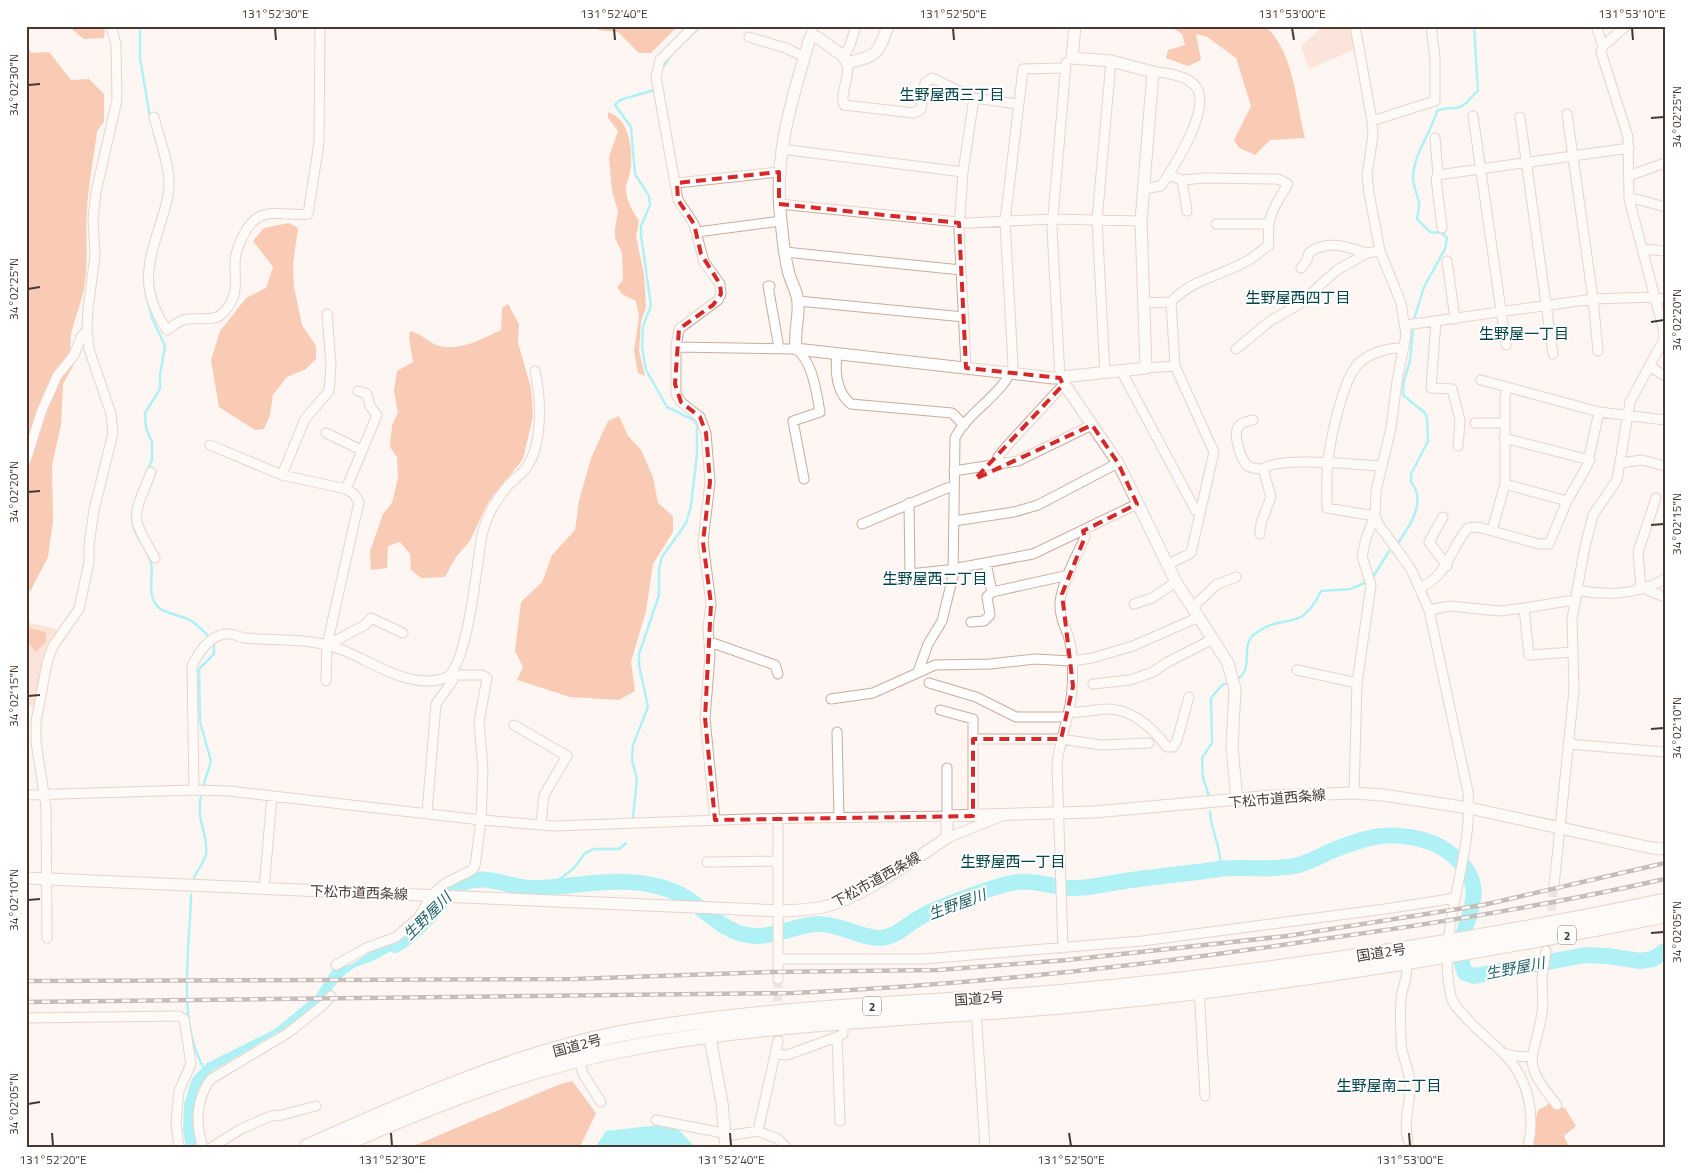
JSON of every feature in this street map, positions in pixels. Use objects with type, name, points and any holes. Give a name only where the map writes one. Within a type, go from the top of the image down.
[{"type":"highway","name":"国道2号","points":[[307,1147],[375,1117],[526,1059],[577,1044],[633,1031],[976,1006],[1198,985],[1406,962],[1456,948],[1665,901]]},
{"type":"highway","name":"国道2号","points":[[1198,985],[1456,948],[1665,915]]},
{"type":"highway","name":"国道2号","points":[[337,1147],[451,1098],[532,1071],[708,1027],[840,1030],[976,1006]]},
{"type":"street","points":[[47,938],[48,879],[44,795],[36,737],[44,679],[53,646],[79,609],[89,562],[88,545],[94,510],[113,433],[111,414],[89,350],[87,330],[95,255],[93,219],[96,192],[116,100],[116,44],[111,26]]},
{"type":"street","points":[[154,117],[168,170],[169,185],[166,204],[148,264],[148,282],[155,312],[167,330],[182,320],[215,318],[222,314],[234,299],[236,292],[235,262],[239,248],[249,226],[258,217],[308,214],[320,143],[320,26]]},
{"type":"street","points":[[694,26],[667,52],[657,68],[658,91],[672,170],[677,183],[678,200],[696,232],[701,254],[720,284],[721,294],[713,305],[679,329],[676,348],[676,394],[681,402],[700,417],[706,433],[710,482],[702,542],[703,557],[710,586],[711,604],[708,628],[710,642],[705,718],[715,820]]},
{"type":"street","points":[[804,479],[793,420],[820,412],[814,385],[803,354],[796,348],[798,301],[788,272],[780,221],[779,172],[784,127],[813,26]]},
{"type":"street","points":[[856,26],[845,59],[849,77],[842,99],[844,105],[914,113],[921,109],[925,83],[932,78],[974,98],[1018,104]]},
{"type":"street","points":[[810,38],[817,37],[845,59],[875,55],[888,26]]},
{"type":"street","points":[[1072,58],[1075,26]]},
{"type":"street","points":[[1355,26],[1372,121],[1373,135],[1367,175],[1380,251],[1401,303],[1406,325],[1391,428],[1381,466],[1374,505],[1375,516],[1379,525],[1411,569],[1421,587],[1429,610],[1468,792],[1469,808],[1456,898],[1454,1004],[1482,1035],[1503,1053],[1517,1073],[1530,1103],[1532,1132],[1528,1147]]},
{"type":"street","points":[[1372,121],[1434,101],[1435,58],[1431,26]]},
{"type":"street","points":[[1596,26],[1603,46]]},
{"type":"street","points":[[1554,886],[1574,690],[1574,602],[1593,515],[1617,480],[1630,402],[1664,339],[1660,298],[1642,249],[1629,199],[1628,137],[1601,52],[1603,46],[1626,26]]},
{"type":"street","points":[[750,37],[786,48],[804,57]]},
{"type":"street","points":[[1144,189],[1161,186],[1189,140],[1198,115],[1198,88],[1186,80],[1153,72],[1111,62],[1072,58],[1065,63],[1064,68],[1052,220],[1062,382],[1118,463],[1167,566],[1213,639],[1234,677],[1232,747],[1237,801]]},
{"type":"street","points":[[1105,373],[1097,220],[1111,62]]},
{"type":"street","points":[[918,672],[928,644],[942,622],[954,568],[955,438],[964,425],[1011,372],[1013,365],[1005,222],[1023,69],[1064,68]]},
{"type":"street","points":[[1146,368],[1141,221],[1153,72]]},
{"type":"street","points":[[966,368],[959,223],[962,172],[974,98]]},
{"type":"street","points":[[1568,114],[1593,299],[1598,351]]},
{"type":"street","points":[[1473,116],[1506,345]]},
{"type":"street","points":[[1520,117],[1553,354]]},
{"type":"street","points":[[1434,138],[1438,175],[1436,178],[1442,228]]},
{"type":"street","points":[[1438,175],[1629,148]]},
{"type":"street","points":[[781,149],[962,172]]},
{"type":"street","points":[[1628,176],[1665,163]]},
{"type":"street","points":[[677,183],[779,172]]},
{"type":"street","points":[[1144,303],[1171,302],[1189,285],[1246,261],[1269,245],[1268,224],[1272,209],[1288,184],[1278,179],[1205,178],[1182,180],[1168,175]]},
{"type":"street","points":[[1182,180],[1187,211]]},
{"type":"street","points":[[1629,199],[1636,199],[1665,207]]},
{"type":"street","points":[[779,204],[959,223],[1052,220],[1141,221]]},
{"type":"street","points":[[696,232],[780,221]]},
{"type":"street","points":[[1216,224],[1268,224]]},
{"type":"street","points":[[1301,268],[1307,260],[1308,252],[1328,245],[1337,244],[1367,252],[1380,251]]},
{"type":"street","points":[[1642,249],[1665,251]]},
{"type":"street","points":[[785,252],[961,270]]},
{"type":"street","points":[[1236,349],[1270,321],[1298,305],[1325,279],[1367,252]]},
{"type":"street","points":[[1447,261],[1455,319]]},
{"type":"street","points":[[770,286],[768,286],[779,348]]},
{"type":"street","points":[[1406,325],[1593,299],[1660,298]]},
{"type":"street","points":[[798,301],[964,317]]},
{"type":"street","points":[[1167,566],[1191,553],[1214,452],[1175,366],[1171,302]]},
{"type":"street","points":[[282,475],[305,419],[329,391],[331,365],[327,314]]},
{"type":"street","points":[[1436,322],[1432,388],[1452,389],[1460,420],[1458,446]]},
{"type":"street","points":[[26,460],[42,410],[57,376],[74,355],[81,337],[87,330]]},
{"type":"street","points":[[676,348],[796,348],[1011,372],[1062,382],[1124,370],[1175,366]]},
{"type":"street","points":[[1375,516],[1327,508],[1328,463],[1348,378],[1352,371],[1368,355],[1396,348],[1404,348]]},
{"type":"street","points":[[837,354],[835,374],[845,399],[851,404],[952,413],[964,425]]},
{"type":"street","points":[[1649,366],[1665,376]]},
{"type":"street","points":[[1124,370],[1124,376],[1196,511],[1200,514]]},
{"type":"street","points":[[427,813],[436,704],[453,680],[452,674],[463,648],[487,519],[506,488],[528,466],[536,439],[540,402],[535,371]]},
{"type":"street","points":[[1481,380],[1507,389],[1599,412],[1665,420]]},
{"type":"street","points":[[999,465],[998,458],[1006,447],[1062,382]]},
{"type":"street","points":[[1492,530],[1504,484],[1504,397],[1507,389]]},
{"type":"street","points":[[346,489],[377,415],[370,406],[367,394],[358,391]]},
{"type":"street","points":[[1421,587],[1429,584],[1447,566],[1468,528],[1478,527],[1539,544],[1549,544],[1566,501],[1590,460],[1599,412]]},
{"type":"street","points":[[1253,420],[1241,424],[1237,428],[1236,433],[1242,460],[1248,466],[1263,468],[1268,464],[1279,462],[1381,466]]},
{"type":"street","points":[[1476,424],[1504,423]]},
{"type":"street","points":[[954,471],[1018,461],[1092,425]]},
{"type":"street","points":[[326,434],[361,450]]},
{"type":"street","points":[[1504,438],[1590,460]]},
{"type":"street","points":[[210,445],[282,475],[346,489],[354,494],[359,502],[327,645],[326,681]]},
{"type":"street","points":[[1621,463],[1642,460],[1665,466]]},
{"type":"street","points":[[954,521],[1014,512],[1038,505],[1118,463]]},
{"type":"street","points":[[1260,534],[1261,523],[1271,497],[1263,468]]},
{"type":"street","points":[[151,472],[139,501],[136,520],[156,558]]},
{"type":"street","points":[[1504,484],[1566,501]]},
{"type":"street","points":[[862,524],[954,487]]},
{"type":"street","points":[[1643,588],[1638,552],[1656,498]]},
{"type":"street","points":[[909,504],[910,574],[1033,554],[1137,504]]},
{"type":"street","points":[[1354,793],[1357,683],[1371,585],[1362,556],[1366,538],[1375,516]]},
{"type":"street","points":[[1443,517],[1428,542],[1447,566]]},
{"type":"street","points":[[1063,948],[1057,765],[1072,686],[1069,636],[1064,628],[1060,603],[1068,575],[1085,537],[1083,531]]},
{"type":"street","points":[[986,563],[992,592]]},
{"type":"street","points":[[972,622],[984,620],[990,615],[987,597],[992,592],[1068,575]]},
{"type":"street","points":[[832,699],[873,693],[918,672],[943,663],[982,664],[1035,659],[1071,661],[1092,658],[1133,646],[1195,613],[1216,585],[1236,576]]},
{"type":"street","points":[[1577,590],[1613,595],[1643,588],[1665,579]]},
{"type":"street","points":[[1134,604],[1152,598],[1176,582]]},
{"type":"street","points":[[1643,588],[1665,597]]},
{"type":"street","points":[[1429,610],[1450,606],[1499,611],[1568,601],[1574,602]]},
{"type":"street","points":[[1524,608],[1529,655],[1573,652]]},
{"type":"street","points":[[327,645],[365,625],[371,618],[404,633]]},
{"type":"street","points":[[194,790],[192,666],[197,656],[213,640],[227,634],[244,638],[286,638],[327,645],[345,651],[386,671],[411,678],[430,681],[445,678],[452,674],[482,675],[487,678],[479,722],[483,769],[481,820],[475,866],[472,870],[444,884],[418,918],[396,937],[366,948],[336,965]]},
{"type":"street","points":[[1093,684],[1130,680],[1153,672],[1166,662],[1213,639]]},
{"type":"street","points":[[710,642],[776,665],[778,674]]},
{"type":"street","points":[[1297,670],[1357,683]]},
{"type":"street","points":[[929,683],[976,697],[1016,716],[1116,710],[1143,722],[1156,732],[1166,747],[1173,747],[1177,740],[1189,697]]},
{"type":"street","points":[[940,710],[973,719],[973,816]]},
{"type":"street","points":[[514,724],[567,756],[544,795],[541,824]]},
{"type":"street","points":[[837,732],[839,818]]},
{"type":"street","points":[[973,739],[1061,739],[1100,746],[1149,743]]},
{"type":"street","points":[[1568,744],[1665,752]]},
{"type":"street","points":[[947,768],[947,838],[1004,815]]},
{"type":"street","points":[[26,795],[194,790],[272,796],[481,820],[541,824],[947,816]]},
{"type":"street","name":"下松市道西条線","points":[[947,816],[1058,814],[1237,801],[1314,793],[1354,793],[1383,795],[1469,808],[1652,848],[1665,848]]},
{"type":"street","points":[[264,889],[272,796]]},
{"type":"street","points":[[778,818],[778,979]]},
{"type":"street","name":"下松市道西条線","points":[[26,878],[778,910],[826,907],[846,898],[947,838]]},
{"type":"street","points":[[707,862],[778,861]]},
{"type":"street","points":[[779,959],[923,959],[1063,948],[1278,924],[1456,898]]},
{"type":"street","points":[[1545,959],[1542,1012],[1532,1057],[1533,1071],[1537,1080],[1557,1105]]},
{"type":"street","points":[[1406,962],[1408,974],[1402,992],[1401,1044],[1404,1064],[1409,1073],[1410,1080],[1410,1108],[1405,1123],[1408,1140]]},
{"type":"street","points":[[1198,985],[1205,1096]]},
{"type":"street","points":[[203,1147],[198,1121],[198,1109],[205,1086],[211,1078],[288,1033],[322,1006],[331,996]]},
{"type":"street","points":[[976,1006],[985,1147]]},
{"type":"street","points":[[26,1018],[179,1016],[184,1018],[191,1064],[180,1091],[176,1122],[179,1147]]},
{"type":"street","points":[[708,1027],[726,1147]]},
{"type":"street","points":[[776,1054],[787,1054],[840,1030],[840,1121]]},
{"type":"street","points":[[758,1131],[778,1041]]},
{"type":"street","points":[[1503,1053],[1532,1057]]},
{"type":"street","points":[[579,1059],[582,1074],[602,1102]]},
{"type":"street","points":[[212,1147],[242,1129],[271,1116],[316,1106]]},
{"type":"street","points":[[656,1120],[733,1136],[758,1131],[778,1139],[786,1147]]},
{"type":"highlighted area","points":[[779,172],[779,204],[959,223],[966,368],[1060,378],[1063,385],[975,479],[1092,425],[1118,463],[1137,504],[1083,531],[1085,537],[1062,594],[1073,686],[1061,739],[973,739],[973,816],[715,820],[705,718],[711,604],[703,542],[710,482],[706,433],[700,417],[681,402],[675,384],[679,329],[713,305],[721,294],[720,284],[701,254],[694,224],[678,200],[677,183]]},
{"type":"shaded area","points":[[68,26],[105,26],[104,38],[84,39]]},
{"type":"shaded area","points":[[593,26],[678,26],[651,53],[639,53],[618,32],[599,30]]},
{"type":"shaded area","points":[[1170,26],[1265,26],[1275,37],[1288,63],[1305,138],[1270,140],[1255,155],[1239,148],[1234,140],[1251,106],[1236,58],[1207,37],[1196,34],[1201,60],[1188,66],[1166,58],[1168,50],[1185,45],[1182,34]]},
{"type":"shaded area","points":[[1323,26],[1353,26],[1356,49],[1309,69],[1301,46]]},
{"type":"shaded area","points":[[26,42],[31,53],[49,52],[71,80],[89,79],[104,94],[104,122],[97,131],[90,181],[84,288],[70,343],[73,366],[63,384],[61,425],[52,465],[53,521],[48,557],[31,590],[26,593]]},
{"type":"shaded area","points":[[608,112],[616,116],[627,131],[631,149],[631,169],[626,184],[626,193],[628,201],[639,221],[636,236],[644,275],[646,307],[641,322],[639,351],[645,376],[638,373],[634,351],[639,317],[636,301],[622,294],[617,287],[623,280],[622,253],[615,238],[618,211],[612,191],[609,157],[618,131],[608,118]]},
{"type":"shaded area","points":[[289,223],[298,228],[293,264],[294,287],[302,325],[316,346],[316,359],[306,369],[287,377],[273,395],[270,415],[264,429],[255,430],[219,407],[211,360],[220,331],[246,298],[266,288],[273,267],[253,241],[264,228]]},
{"type":"shaded area","points":[[508,304],[519,324],[518,343],[531,388],[533,416],[523,459],[488,502],[470,541],[456,557],[445,577],[421,578],[411,570],[410,554],[400,542],[388,546],[387,568],[371,570],[370,551],[383,514],[392,503],[398,478],[397,457],[390,447],[392,426],[398,412],[394,391],[397,371],[413,362],[409,338],[410,331],[442,347],[468,344],[501,330],[502,308]]},
{"type":"shaded area","points":[[619,416],[628,436],[641,450],[653,477],[658,503],[673,516],[673,532],[653,564],[646,611],[631,662],[635,691],[619,700],[570,697],[517,680],[523,667],[515,651],[521,602],[542,582],[552,555],[575,530],[579,501],[591,458],[608,421]]},
{"type":"shaded area","points":[[26,622],[53,628],[59,632],[37,707],[26,704]]},
{"type":"shaded area","points":[[26,627],[46,632],[46,642],[36,652],[26,640]]},
{"type":"shaded area","points":[[572,1081],[596,1113],[580,1147],[411,1147],[558,1085]]},
{"type":"shaded area","points":[[1549,1104],[1565,1108],[1576,1126],[1564,1136],[1569,1147],[1533,1147],[1531,1139],[1538,1110]]},
{"type":"water","points":[[413,934],[402,945],[373,961],[354,968],[341,978],[322,1002],[299,1020],[211,1072],[204,1080],[196,1098],[194,1116],[197,1147],[186,1147],[183,1130],[184,1104],[192,1078],[207,1063],[275,1029],[316,995],[332,970],[352,964],[370,952]]},
{"type":"water","points":[[668,1124],[678,1129],[695,1147],[595,1147],[606,1131]]},
{"type":"waterway","points":[[140,26],[140,58],[150,117]]},
{"type":"waterway","points":[[686,40],[701,26]]},
{"type":"waterway","points":[[1414,319],[1424,287],[1445,249],[1447,238],[1442,233],[1430,232],[1417,219],[1419,204],[1413,181],[1414,168],[1419,151],[1437,111],[1460,107],[1478,91],[1474,26]]},
{"type":"waterway","points":[[663,67],[671,55]]},
{"type":"waterway","points":[[633,817],[637,779],[632,760],[633,745],[648,707],[639,665],[639,654],[659,595],[659,569],[662,557],[686,523],[691,506],[697,454],[697,425],[692,419],[667,407],[646,370],[642,347],[643,326],[651,306],[641,235],[641,226],[650,205],[649,196],[635,174],[631,127],[615,105],[620,100],[654,90]]},
{"type":"waterway","points":[[154,132],[162,161]]},
{"type":"waterway","points":[[156,224],[164,196]]},
{"type":"waterway","points":[[144,278],[147,253]]},
{"type":"waterway","points":[[146,293],[152,318],[165,346],[160,375],[160,389],[145,413],[146,428],[152,442],[152,460],[147,471]]},
{"type":"waterway","points":[[1398,543],[1415,513],[1417,497],[1416,489],[1411,482],[1411,474],[1428,441],[1425,413],[1403,395],[1404,380],[1410,361],[1413,330]]},
{"type":"waterway","points":[[134,506],[140,487]]},
{"type":"waterway","points":[[133,514],[132,521],[136,533],[151,563],[151,592],[154,602],[165,611],[190,620],[210,638]]},
{"type":"waterway","points":[[1373,577],[1389,551]]},
{"type":"waterway","points":[[1239,678],[1246,668],[1248,643],[1256,633],[1276,623],[1299,618],[1313,605],[1321,591],[1350,589],[1367,582]]},
{"type":"waterway","points":[[203,787],[211,761],[200,722],[199,669],[214,654],[214,642]]},
{"type":"waterway","points":[[1209,796],[1203,778],[1202,758],[1212,743],[1211,698],[1222,685],[1229,683]]},
{"type":"waterway","points":[[194,878],[206,854],[206,840],[200,811],[202,792]]},
{"type":"waterway","points":[[1210,812],[1220,854],[1221,869]]},
{"type":"waterway","name":"生野屋川","points":[[395,945],[420,925],[454,888],[469,881],[479,879],[528,888],[604,882],[653,885],[670,890],[688,899],[721,924],[739,933],[760,936],[771,935],[819,924],[835,926],[865,936],[880,938],[896,934],[919,918],[939,908],[1010,883],[1026,882],[1081,888],[1219,869],[1294,866],[1368,838],[1392,835],[1405,836],[1433,843],[1456,858],[1469,875],[1473,888],[1473,902],[1462,943],[1461,957],[1465,973],[1474,976],[1585,955],[1608,956],[1640,961],[1653,959],[1665,951]]},
{"type":"waterway","points":[[550,887],[574,868],[585,853],[594,849],[619,849],[626,843]]},
{"type":"waterway","points":[[191,895],[187,961],[188,1008],[190,1030],[196,1051],[205,1070]]},
{"type":"tunnel","points":[[1546,951],[1554,886]]},
{"type":"tunnel","points":[[778,979],[778,1041]]},
{"type":"railway","points":[[26,981],[574,979],[772,972],[938,970],[1067,960],[1287,936],[1483,905],[1665,863]]},
{"type":"railway","points":[[26,1002],[793,993],[925,985],[1121,966],[1360,934],[1535,906],[1665,879]]},
{"type":"district","name":"生野屋西三丁目","points":[[952,94]]},
{"type":"district","name":"生野屋西四丁目","points":[[1298,297]]},
{"type":"district","name":"生野屋一丁目","points":[[1524,333]]},
{"type":"district","name":"生野屋西二丁目","points":[[935,578]]},
{"type":"district","name":"生野屋西一丁目","points":[[1013,861]]},
{"type":"district","name":"生野屋南二丁目","points":[[1389,1085]]}]
